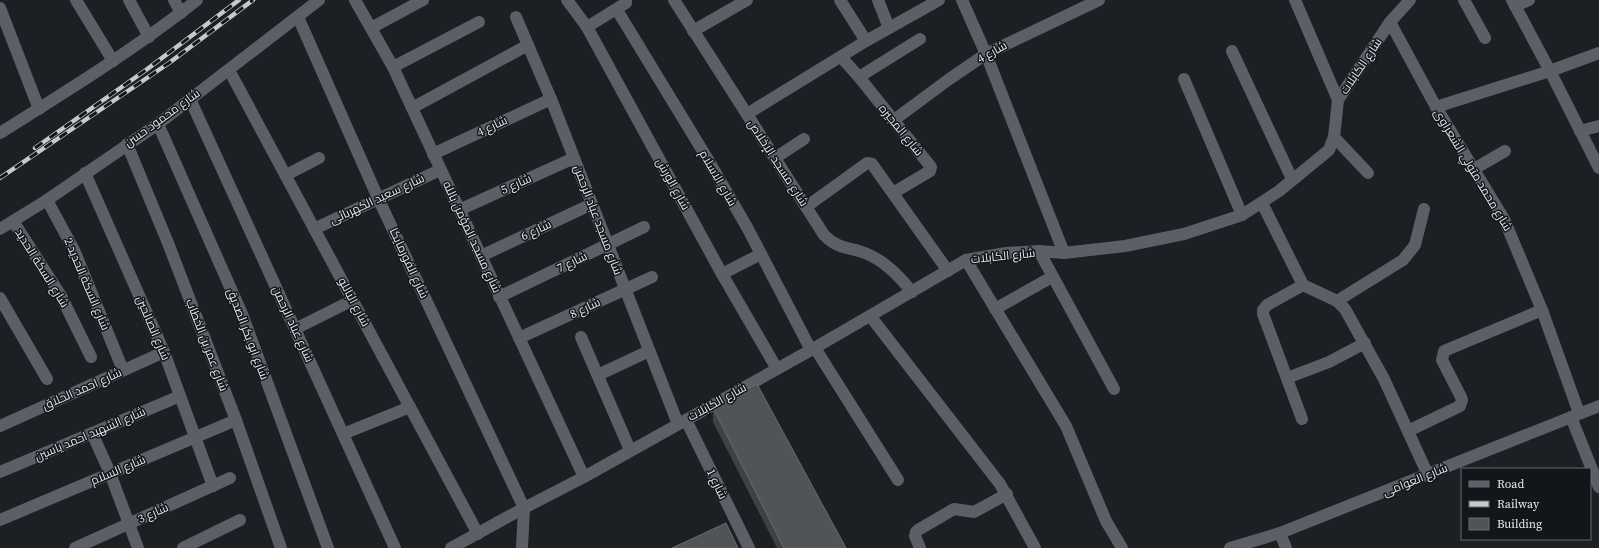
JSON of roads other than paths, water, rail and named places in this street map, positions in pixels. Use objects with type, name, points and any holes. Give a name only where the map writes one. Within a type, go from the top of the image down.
[{"type":"street","points":[[76,0],[113,62]]},
{"type":"street","points":[[129,0],[149,37]]},
{"type":"street","points":[[174,0],[181,13]]},
{"type":"street","points":[[0,133],[113,62],[149,37],[197,0]]},
{"type":"street","name":"شارع محمود حسن","points":[[0,229],[47,200],[158,124],[319,0]]},
{"type":"street","name":"شارع مسجد المؤمن بالله","points":[[355,0],[393,67],[584,477]]},
{"type":"street","points":[[371,28],[423,0]]},
{"type":"street","name":"شارع الورش","points":[[567,0],[587,27],[722,274],[776,369]]},
{"type":"street","points":[[587,27],[617,10],[626,3],[626,0]]},
{"type":"street","name":"شارع مسجد الإخلاص","points":[[674,0],[824,235],[832,243],[841,247],[865,253],[883,263],[899,276],[912,292]]},
{"type":"street","points":[[693,31],[747,0]]},
{"type":"street","points":[[840,0],[866,41]]},
{"type":"street","points":[[878,0],[889,28]]},
{"type":"street","points":[[746,114],[866,41],[939,0]]},
{"type":"street","points":[[962,0],[986,54],[1064,253]]},
{"type":"street","name":"شارع 4","points":[[894,120],[986,54],[1099,0]]},
{"type":"street","points":[[1295,0],[1338,100]]},
{"type":"street","name":"شارع الكابلات","points":[[451,548],[584,477],[871,317],[966,260],[1006,253],[1064,253],[1154,241],[1184,234],[1242,215],[1262,203],[1329,150],[1334,137],[1338,100],[1390,22],[1410,0]]},
{"type":"street","points":[[1464,0],[1485,38]]},
{"type":"street","points":[[1529,0],[1513,3],[1550,71],[1599,168]]},
{"type":"street","points":[[0,8],[39,109]]},
{"type":"street","name":"شارع الاسلام","points":[[617,10],[707,158],[813,349],[898,480]]},
{"type":"street","name":"شارع الفورمايكا","points":[[298,17],[378,198],[524,508]]},
{"type":"street","name":"شارع مسجد عباد الرحمن","points":[[516,17],[551,99],[649,351],[682,422]]},
{"type":"street","points":[[393,67],[478,22]]},
{"type":"street","name":"شارع محمد متولي الشعراوى","points":[[1390,22],[1436,107],[1504,219],[1542,310],[1599,487]]},
{"type":"street","points":[[859,78],[920,39]]},
{"type":"street","points":[[412,108],[528,45]]},
{"type":"street","points":[[1232,51],[1292,179]]},
{"type":"street","points":[[1436,107],[1550,71],[1599,53]]},
{"type":"street","name":"شارع المجيره","points":[[841,57],[930,165],[931,169],[893,193]]},
{"type":"street","name":"شارع الباللو","points":[[229,70],[478,534]]},
{"type":"street","points":[[1184,79],[1242,215]]},
{"type":"street","name":"شارع عباد الرحمن","points":[[190,99],[395,548]]},
{"type":"street","name":"شارع 4","points":[[433,154],[551,99]]},
{"type":"street","name":"شارع ابو بكر الصديق","points":[[158,124],[242,314],[328,548]]},
{"type":"street","points":[[1580,131],[1599,126]]},
{"type":"street","points":[[1334,137],[1368,173]]},
{"type":"street","points":[[775,158],[804,139]]},
{"type":"street","name":"شارع عمر بن الخطاب","points":[[127,144],[171,250],[236,420],[281,548]]},
{"type":"street","points":[[1474,169],[1505,151]]},
{"type":"street","points":[[286,175],[319,158]]},
{"type":"street","name":"شارع 5","points":[[459,210],[574,158]]},
{"type":"street","points":[[806,207],[867,163],[872,164],[948,271]]},
{"type":"street","name":"شارع سعيد الكهربائى","points":[[314,229],[440,170]]},
{"type":"street","name":"شارع الصالحين","points":[[85,173],[164,352],[213,486]]},
{"type":"street","name":"شارع السكة الحديد 2","points":[[47,200],[74,250],[123,370]]},
{"type":"street","points":[[1262,203],[1303,285],[1337,301],[1345,309],[1384,379],[1428,475]]},
{"type":"street","name":"شارع 6","points":[[481,256],[592,204]]},
{"type":"street","points":[[1337,301],[1403,260],[1410,253],[1416,245],[1424,209]]},
{"type":"street","name":"شارع السكة الحديد","points":[[13,221],[61,296],[91,357]]},
{"type":"street","name":"شارع 7","points":[[499,296],[644,227]]},
{"type":"street","points":[[1039,252],[1114,389]]},
{"type":"street","points":[[722,274],[761,254]]},
{"type":"street","points":[[966,260],[1072,436],[1106,521],[1122,548]]},
{"type":"street","name":"شارع 8","points":[[519,338],[652,277]]},
{"type":"street","points":[[995,309],[1052,277]]},
{"type":"street","points":[[1302,419],[1263,314],[1263,310],[1267,305],[1303,285]]},
{"type":"street","points":[[0,298],[47,379]]},
{"type":"street","points":[[295,329],[353,300]]},
{"type":"street","points":[[1408,431],[1460,406],[1462,403],[1461,397],[1442,360],[1444,351],[1542,310]]},
{"type":"street","points":[[871,317],[1007,494],[1035,548]]},
{"type":"street","points":[[581,337],[630,450]]},
{"type":"street","points":[[1287,378],[1319,367],[1365,343]]},
{"type":"street","points":[[598,375],[649,351]]},
{"type":"street","name":"شارع احمد الحلاق","points":[[0,426],[164,352]]},
{"type":"street","name":"شارع الشهيد احمد ياسين","points":[[0,472],[180,396]]},
{"type":"street","points":[[343,434],[410,406]]},
{"type":"street","name":"شارع العوامى","points":[[1230,548],[1280,533],[1599,406]]},
{"type":"street","name":"شارع السلام","points":[[0,520],[236,420]]},
{"type":"street","name":"شارع 1","points":[[682,422],[749,548]]},
{"type":"street","points":[[92,433],[110,473],[138,548]]},
{"type":"street","name":"شارع 3","points":[[75,548],[230,478]]},
{"type":"street","points":[[920,548],[915,536],[918,530],[954,509],[974,512],[1007,494]]},
{"type":"street","points":[[522,548],[524,508]]},
{"type":"street","points":[[184,548],[240,520]]},
{"type":"street","points":[[1280,533],[1286,548]]},
{"type":"railway","points":[[35,148],[146,70],[239,0]]},
{"type":"railway","points":[[0,178],[169,63],[253,0]]}]
